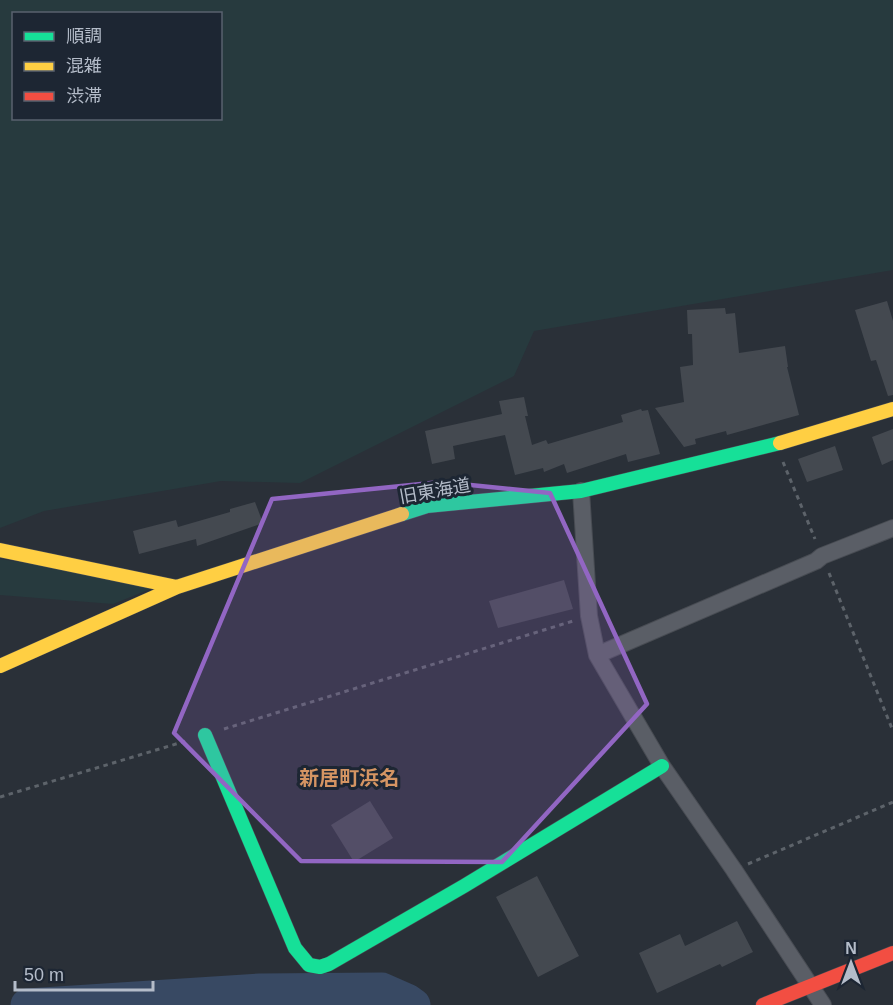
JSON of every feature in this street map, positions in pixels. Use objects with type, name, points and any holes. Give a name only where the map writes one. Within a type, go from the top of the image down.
[{"type":"street","name":"旧東海道","points":[[0,666],[177,587],[353,528],[427,506],[581,491],[776,444],[893,410]]},
{"type":"street","points":[[581,491],[589,616],[597,655],[662,766],[823,1005]]},
{"type":"street","points":[[597,655],[816,561],[822,556],[893,528]]},
{"type":"street","points":[[0,550],[177,587]]},
{"type":"street","points":[[206,735],[295,948],[309,965],[320,967],[464,886],[662,766]]},
{"type":"street","points":[[763,1005],[893,953]]},
{"type":"path","points":[[776,444],[893,731]]},
{"type":"path","points":[[0,797],[589,616]]},
{"type":"path","points":[[734,870],[893,802]]},
{"type":"highlighted area","points":[[441,482],[550,493],[647,704],[502,862],[301,861],[174,733],[272,499]]},
{"type":"green space","points":[[0,0],[893,0],[893,270],[534,331],[514,376],[300,483],[221,481],[44,511],[0,528]]},
{"type":"green space","points":[[0,559],[163,584],[113,604],[0,595]]},
{"type":"building","points":[[887,301],[893,321],[893,395],[888,396],[876,360],[871,361],[855,310]]},
{"type":"building","points":[[725,308],[726,314],[735,313],[739,353],[785,346],[787,367],[799,415],[727,435],[726,431],[695,439],[696,444],[684,447],[655,408],[684,402],[680,367],[693,365],[692,334],[688,334],[687,310]]},
{"type":"building","points":[[524,397],[528,416],[525,416],[532,445],[546,440],[548,444],[623,422],[621,415],[641,409],[642,411],[648,410],[660,454],[628,462],[626,454],[567,473],[564,464],[544,472],[543,468],[515,475],[505,435],[453,446],[455,459],[432,464],[425,431],[502,414],[499,401]]},
{"type":"building","points":[[893,429],[893,460],[882,465],[872,437]]},
{"type":"building","points":[[835,446],[843,470],[807,482],[798,459]]},
{"type":"building","points":[[255,502],[263,523],[197,546],[196,539],[139,554],[133,531],[176,520],[178,527]]},
{"type":"building","points":[[564,580],[573,609],[498,628],[489,601]]},
{"type":"building","points":[[370,801],[393,838],[354,862],[331,825]]},
{"type":"building","points":[[537,876],[579,956],[538,977],[496,897]]},
{"type":"building","points":[[737,921],[753,952],[722,967],[720,964],[657,993],[639,953],[680,934],[685,946]]},
{"type":"waterway","points":[[27,1005],[260,990],[382,989],[414,1005]]},
{"type":"traffic: fast","points":[[402,514],[427,506],[581,491],[780,443]]},
{"type":"traffic: fast","points":[[205,735],[295,948],[309,965],[320,967],[464,886],[662,766]]},
{"type":"traffic: slow","points":[[780,443],[893,409]]},
{"type":"traffic: slow","points":[[0,666],[177,587],[402,514]]},
{"type":"traffic: slow","points":[[0,550],[177,587]]},
{"type":"traffic: jam","points":[[763,1005],[893,953]]},
{"type":"district","name":"新居町浜名","points":[[349,778]]}]
